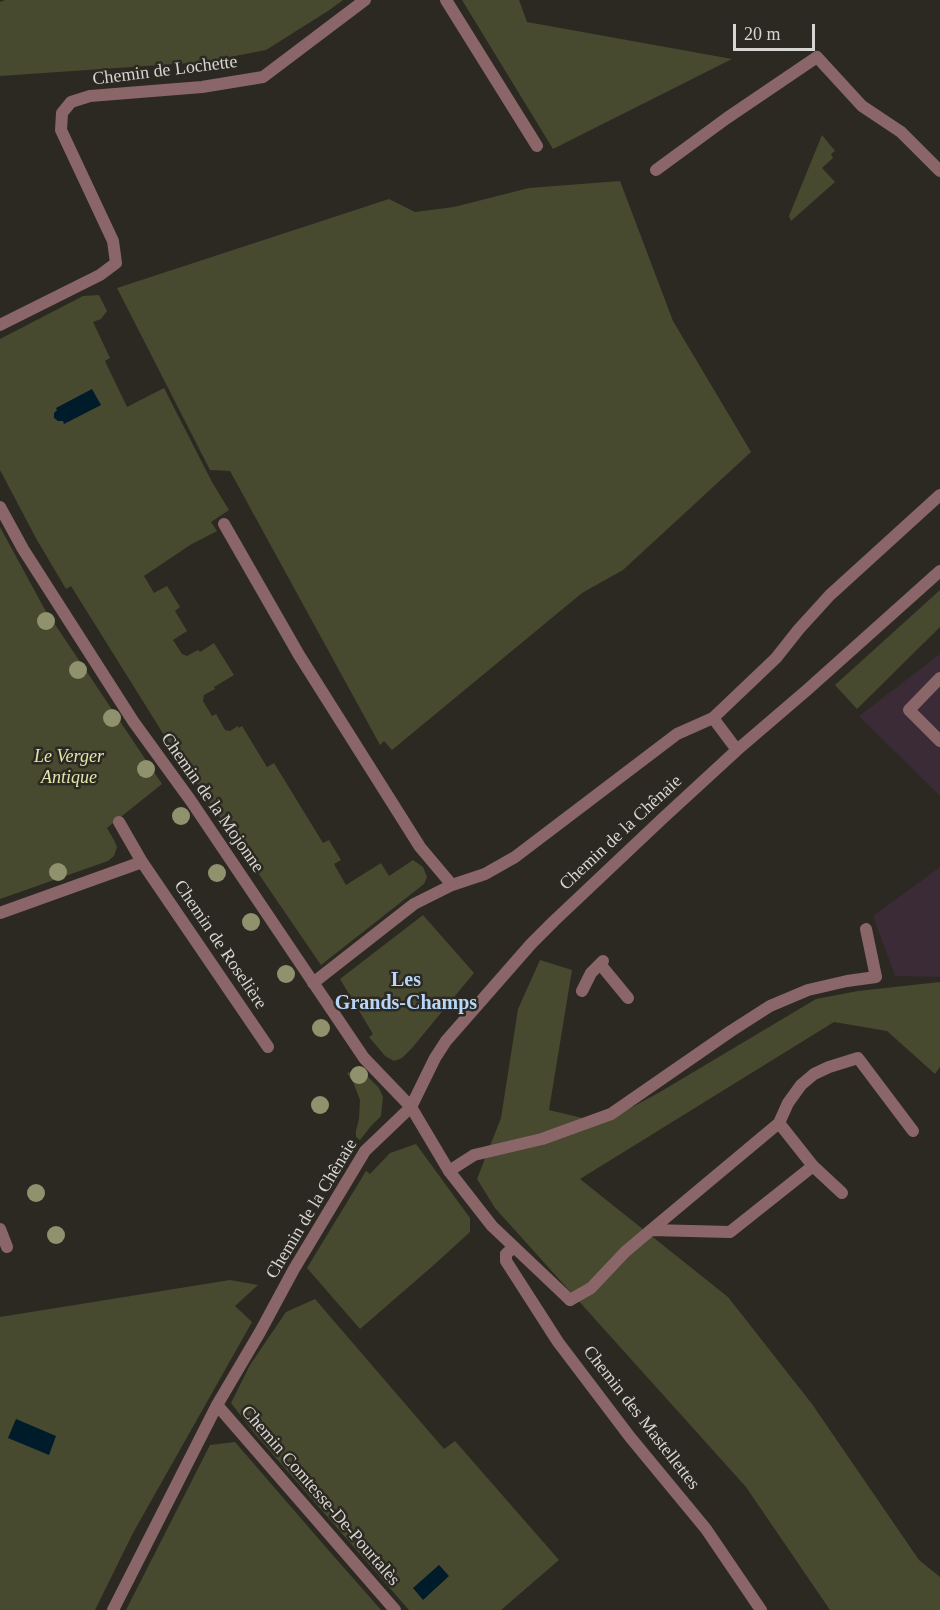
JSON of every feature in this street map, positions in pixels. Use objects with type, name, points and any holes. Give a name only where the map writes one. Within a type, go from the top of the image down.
[{"type":"street","name":"Chemin de Lochette","points":[[0,325],[99,275],[116,262],[113,241],[61,130],[62,113],[71,102],[90,96],[202,87],[263,77],[365,0]]},
{"type":"street","points":[[446,0],[537,146]]},
{"type":"street","points":[[656,170],[817,57],[862,106],[901,132],[940,171]]},
{"type":"street","name":"Chemin de la Chênaie","points":[[313,983],[414,904],[452,885],[485,874],[515,857],[677,734],[713,717],[776,658],[830,595],[940,495]]},
{"type":"street","name":"Chemin de la Mojonne","points":[[0,507],[23,549],[133,721],[191,801],[364,1058],[411,1107]]},
{"type":"street","points":[[224,524],[299,655],[420,847],[452,885]]},
{"type":"street","name":"Chemin de la Chênaie","points":[[113,1610],[217,1405],[300,1259],[365,1151],[411,1107],[439,1049],[531,944],[662,819],[940,571]]},
{"type":"street","points":[[940,678],[909,710],[940,741]]},
{"type":"street","points":[[713,717],[737,750]]},
{"type":"street","name":"Chemin de Roselière","points":[[118,822],[142,862],[268,1047]]},
{"type":"street","points":[[0,913],[142,862]]},
{"type":"street","points":[[449,1170],[474,1155],[542,1139],[611,1114],[770,1006],[808,990],[876,977],[867,929]]},
{"type":"street","points":[[582,990],[591,973],[601,963],[628,998]]},
{"type":"street","points":[[411,1107],[449,1170],[492,1226],[570,1300],[591,1288],[625,1252],[779,1123],[788,1103],[801,1086],[814,1074],[829,1066],[858,1058],[913,1131]]},
{"type":"street","points":[[779,1123],[813,1166],[842,1194]]},
{"type":"street","points":[[651,1230],[730,1232],[813,1166]]},
{"type":"street","points":[[0,1229],[7,1247]]},
{"type":"street","name":"Chemin des Mastellettes","points":[[514,1247],[506,1254],[506,1261],[558,1342],[630,1437],[706,1529],[761,1610]]},
{"type":"street","name":"Chemin Comtesse-De-Pourtalès","points":[[217,1405],[395,1610]]},
{"type":"shaded area","points":[[940,654],[940,796],[859,716]]},
{"type":"shaded area","points":[[940,867],[940,977],[895,976],[873,916]]},
{"type":"green space","points":[[5,0],[343,0],[266,50],[204,62],[0,76],[0,2]]},
{"type":"green space","points":[[462,0],[519,0],[527,22],[732,59],[553,149]]},
{"type":"green space","points":[[822,135],[835,151],[831,154],[833,158],[822,168],[835,182],[791,221],[789,216]]},
{"type":"green space","points":[[620,181],[673,321],[751,452],[623,570],[582,593],[392,750],[384,741],[380,745],[230,471],[210,470],[117,288],[389,199],[415,212],[454,207],[529,188]]},
{"type":"green space","points":[[99,295],[107,311],[101,319],[93,322],[110,358],[105,361],[127,407],[164,388],[212,482],[229,510],[211,522],[217,531],[190,545],[144,576],[154,593],[167,586],[180,607],[175,611],[187,631],[173,640],[182,654],[187,656],[198,650],[200,652],[214,643],[234,675],[204,695],[203,701],[212,716],[216,714],[225,730],[230,731],[242,726],[267,767],[274,763],[323,843],[329,840],[341,860],[334,864],[346,885],[381,863],[389,876],[413,860],[423,867],[427,877],[424,884],[321,965],[169,743],[71,586],[66,589],[0,470],[0,339],[83,296]]},
{"type":"green space","name":"Le Verger Antique","points":[[0,527],[44,608],[162,784],[107,828],[117,847],[114,856],[108,861],[0,899]]},
{"type":"green space","points":[[940,590],[940,627],[857,709],[835,685]]},
{"type":"green space","points":[[423,915],[474,973],[412,1048],[402,1058],[394,1061],[385,1056],[369,1037],[373,1034],[340,979]]},
{"type":"green space","points":[[540,960],[572,970],[549,1110],[603,1123],[660,1092],[816,999],[858,991],[940,982],[940,1067],[935,1074],[887,1031],[834,1022],[580,1179],[728,1297],[812,1404],[919,1560],[940,1577],[940,1610],[830,1610],[746,1487],[495,1208],[477,1179],[501,1118],[518,1009]]},
{"type":"green space","points":[[361,1070],[379,1088],[383,1097],[381,1116],[360,1140],[356,1137],[356,1131],[360,1100],[347,1073]]},
{"type":"green space","points":[[416,1144],[470,1218],[470,1232],[360,1329],[307,1268],[366,1171],[370,1174],[390,1153]]},
{"type":"green space","points":[[230,1280],[258,1285],[235,1306],[252,1322],[133,1533],[95,1610],[0,1610],[0,1317]]},
{"type":"green space","points":[[315,1299],[444,1449],[455,1441],[559,1560],[501,1610],[409,1610],[255,1434],[231,1403],[250,1365],[286,1312]]},
{"type":"green space","points":[[235,1442],[381,1610],[126,1610],[210,1445]]},
{"type":"water","points":[[92,389],[101,405],[64,424],[63,421],[54,418],[56,408]]},
{"type":"water","points":[[16,1419],[56,1436],[49,1455],[8,1438]]},
{"type":"water","points":[[439,1565],[449,1576],[423,1600],[413,1588]]},
{"type":"district","name":"Les Grands-Champs","points":[[406,992]]}]
